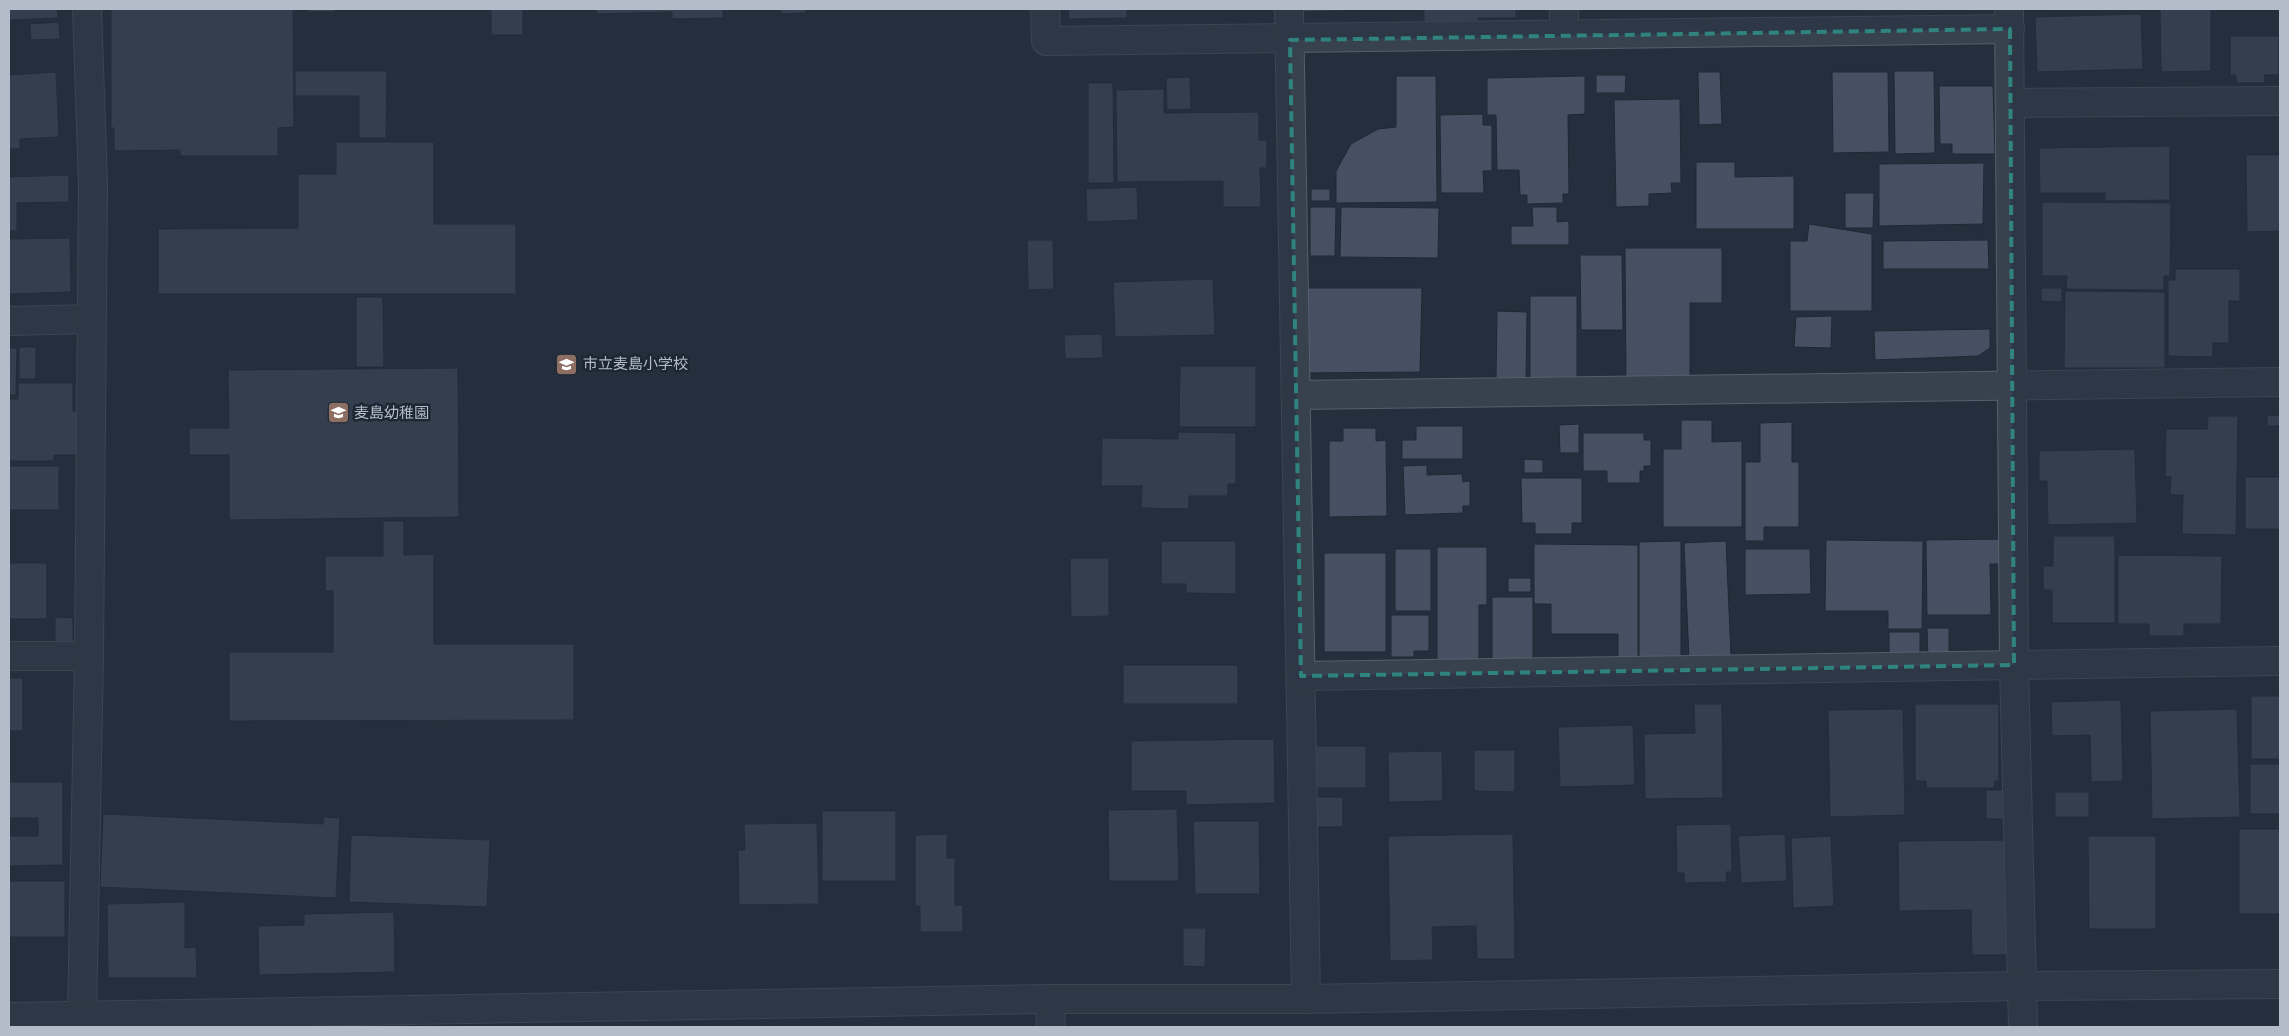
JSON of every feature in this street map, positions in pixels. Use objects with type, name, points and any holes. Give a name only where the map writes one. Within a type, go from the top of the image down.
[{"type":"street","points":[[82,1022],[89,656],[93,184],[87,9]]},
{"type":"street","points":[[1045,9],[1046,42],[1290,40],[1564,22],[2009,19],[2014,665],[2023,1027]]},
{"type":"street","points":[[1289,9],[1306,1000]]},
{"type":"street","points":[[2010,103],[2280,101]]},
{"type":"street","points":[[9,321],[91,319]]},
{"type":"street","points":[[1296,395],[2280,382]]},
{"type":"street","points":[[9,656],[89,656]]},
{"type":"street","points":[[1301,676],[2280,661]]},
{"type":"street","points":[[9,1017],[82,1022],[1050,1000],[1306,1000],[2023,986],[2280,984]]},
{"type":"street","points":[[1050,1000],[1051,1027]]},
{"type":"highlighted area","points":[[2010,29],[2014,665],[1301,676],[1290,40]]},
{"type":"building","points":[[9,9],[57,9],[58,18],[9,20]]},
{"type":"building","points":[[111,9],[293,9],[294,127],[278,128],[278,156],[180,156],[180,150],[114,151],[114,128],[111,128]]},
{"type":"building","points":[[308,9],[335,9],[335,12],[308,12]]},
{"type":"building","points":[[491,9],[523,9],[523,35],[491,35]]},
{"type":"building","points":[[596,9],[723,9],[723,18],[672,19],[672,12],[596,14]]},
{"type":"building","points":[[781,9],[806,9],[806,13],[781,14]]},
{"type":"building","points":[[1068,9],[1127,9],[1127,18],[1069,19]]},
{"type":"building","points":[[1142,9],[1209,9],[1142,10]]},
{"type":"building","points":[[1299,9],[1373,9],[1373,10],[1299,12]]},
{"type":"building","points":[[1424,9],[1516,9],[1516,18],[1478,18],[1478,34],[1424,34]]},
{"type":"building","points":[[2160,9],[2211,9],[2211,71],[2161,72]]},
{"type":"building","points":[[2141,14],[2143,69],[2037,72],[2035,17]]},
{"type":"building","points":[[59,22],[60,39],[31,40],[30,24]]},
{"type":"building","points":[[2230,36],[2279,36],[2279,75],[2264,75],[2265,83],[2236,83],[2236,75],[2230,75]]},
{"type":"building","points":[[295,71],[387,71],[386,138],[359,138],[359,96],[295,96]]},
{"type":"building","points":[[1894,71],[1934,71],[1935,153],[1895,154]]},
{"type":"building","points":[[56,72],[59,137],[20,139],[20,149],[9,149],[9,75]]},
{"type":"building","points":[[1698,72],[1720,72],[1722,124],[1699,125]]},
{"type":"building","points":[[1832,72],[1888,72],[1889,152],[1833,153]]},
{"type":"building","points":[[1596,75],[1626,75],[1625,93],[1596,93]]},
{"type":"building","points":[[1396,76],[1436,76],[1437,202],[1336,203],[1336,171],[1351,144],[1378,129],[1396,127]]},
{"type":"building","points":[[1585,76],[1585,114],[1568,115],[1569,194],[1563,194],[1563,203],[1527,204],[1527,195],[1520,195],[1519,170],[1497,170],[1496,115],[1487,115],[1487,78]]},
{"type":"building","points":[[1190,77],[1191,109],[1167,110],[1166,78]]},
{"type":"building","points":[[1088,83],[1113,83],[1114,183],[1088,183]]},
{"type":"building","points":[[1939,86],[1993,86],[1995,154],[1952,154],[1952,144],[1940,144]]},
{"type":"building","points":[[1164,89],[1164,113],[1259,112],[1259,140],[1267,140],[1267,168],[1260,168],[1261,207],[1223,207],[1223,181],[1117,182],[1116,90]]},
{"type":"building","points":[[1680,99],[1681,183],[1671,183],[1672,193],[1649,194],[1649,206],[1616,207],[1614,100]]},
{"type":"building","points":[[1483,114],[1483,125],[1492,125],[1492,171],[1483,171],[1484,193],[1441,193],[1440,115]]},
{"type":"building","points":[[336,142],[434,142],[434,224],[516,224],[516,294],[158,294],[158,229],[298,228],[298,174],[336,174]]},
{"type":"building","points":[[2170,146],[2170,200],[2105,201],[2105,193],[2040,193],[2039,148]]},
{"type":"building","points":[[2246,155],[2280,155],[2280,231],[2247,232]]},
{"type":"building","points":[[1696,162],[1735,162],[1735,177],[1794,176],[1794,229],[1696,229]]},
{"type":"building","points":[[1984,163],[1983,224],[1879,226],[1879,164]]},
{"type":"building","points":[[69,175],[69,202],[17,203],[17,231],[9,231],[9,177]]},
{"type":"building","points":[[1137,187],[1138,220],[1087,222],[1086,189]]},
{"type":"building","points":[[1311,189],[1330,189],[1330,201],[1311,201]]},
{"type":"building","points":[[1845,193],[1874,193],[1873,228],[1845,228]]},
{"type":"building","points":[[2042,202],[2171,203],[2170,276],[2164,276],[2164,290],[2066,289],[2067,276],[2042,276]]},
{"type":"building","points":[[1310,207],[1336,207],[1335,256],[1310,256]]},
{"type":"building","points":[[1341,207],[1439,208],[1438,258],[1340,257]]},
{"type":"building","points":[[1532,207],[1557,207],[1557,222],[1569,221],[1569,245],[1511,245],[1511,226],[1533,226]]},
{"type":"building","points":[[1809,224],[1872,234],[1872,311],[1790,311],[1790,241],[1807,241]]},
{"type":"building","points":[[70,238],[71,292],[9,294],[9,239]]},
{"type":"building","points":[[1027,240],[1053,240],[1054,289],[1028,290]]},
{"type":"building","points":[[1988,240],[1989,269],[1883,269],[1883,241]]},
{"type":"building","points":[[1625,248],[1722,248],[1722,303],[1690,303],[1690,386],[1626,386]]},
{"type":"building","points":[[1580,255],[1622,255],[1623,330],[1581,330]]},
{"type":"building","points":[[2175,269],[2240,269],[2240,301],[2229,301],[2229,343],[2213,343],[2213,357],[2168,356],[2168,280],[2175,280]]},
{"type":"building","points":[[1213,279],[1215,335],[1115,337],[1113,282]]},
{"type":"building","points":[[1304,288],[1422,288],[1420,372],[1302,373]]},
{"type":"building","points":[[2041,288],[2062,288],[2062,302],[2041,301]]},
{"type":"building","points":[[2065,291],[2165,292],[2165,368],[2064,368]]},
{"type":"building","points":[[1530,296],[1577,296],[1577,381],[1530,381]]},
{"type":"building","points":[[356,297],[383,297],[384,367],[356,367]]},
{"type":"building","points":[[1497,311],[1527,312],[1526,379],[1496,378]]},
{"type":"building","points":[[1832,316],[1831,348],[1794,347],[1796,317]]},
{"type":"building","points":[[1990,329],[1990,348],[1978,356],[1875,360],[1874,331]]},
{"type":"building","points":[[1102,334],[1103,358],[1065,359],[1064,335]]},
{"type":"building","points":[[19,347],[36,347],[36,379],[19,379]]},
{"type":"building","points":[[9,348],[17,348],[16,395],[9,395]]},
{"type":"building","points":[[1180,366],[1256,366],[1256,427],[1179,427]]},
{"type":"building","points":[[458,368],[459,517],[229,520],[229,455],[189,455],[189,428],[229,428],[228,370]]},
{"type":"building","points":[[18,383],[73,383],[73,411],[77,411],[77,455],[54,455],[54,461],[9,461],[9,399],[18,399]]},
{"type":"building","points":[[2267,415],[2280,416],[2280,426],[2267,426]]},
{"type":"building","points":[[2208,416],[2238,416],[2236,535],[2182,534],[2183,495],[2170,495],[2171,477],[2165,477],[2166,429],[2207,429]]},
{"type":"building","points":[[1681,420],[1712,420],[1712,442],[1742,441],[1742,527],[1663,527],[1663,449],[1681,449]]},
{"type":"building","points":[[1792,422],[1792,462],[1799,462],[1799,527],[1764,527],[1764,541],[1745,541],[1745,462],[1760,462],[1760,423]]},
{"type":"building","points":[[1579,424],[1579,453],[1560,453],[1559,425]]},
{"type":"building","points":[[1416,426],[1463,426],[1463,459],[1402,459],[1402,440],[1416,440]]},
{"type":"building","points":[[1343,428],[1376,428],[1376,441],[1386,440],[1387,516],[1329,517],[1329,441],[1343,441]]},
{"type":"building","points":[[1178,432],[1236,433],[1236,484],[1228,484],[1228,496],[1189,496],[1189,509],[1141,508],[1142,486],[1101,486],[1102,438],[1178,439]]},
{"type":"building","points":[[1583,433],[1644,433],[1644,440],[1651,440],[1651,466],[1644,466],[1644,471],[1640,471],[1640,483],[1607,483],[1607,471],[1583,471]]},
{"type":"building","points":[[2135,449],[2137,523],[2048,525],[2047,481],[2039,481],[2039,451]]},
{"type":"building","points":[[1524,459],[1543,460],[1543,473],[1524,473]]},
{"type":"building","points":[[1427,465],[1427,475],[1462,474],[1463,482],[1470,481],[1470,506],[1463,506],[1463,513],[1405,515],[1403,466]]},
{"type":"building","points":[[9,466],[59,466],[59,510],[9,510]]},
{"type":"building","points":[[2245,477],[2280,477],[2280,534],[2278,534],[2278,529],[2245,529]]},
{"type":"building","points":[[1521,478],[1582,478],[1582,523],[1572,523],[1572,534],[1535,534],[1535,523],[1522,523]]},
{"type":"building","points":[[383,521],[404,521],[404,555],[434,554],[434,644],[574,644],[574,720],[229,721],[229,652],[333,652],[333,591],[325,591],[325,556],[383,556]]},
{"type":"building","points":[[2053,536],[2115,536],[2115,623],[2052,623],[2052,590],[2043,590],[2043,566],[2053,566]]},
{"type":"building","points":[[2009,539],[2009,564],[1990,564],[1991,615],[1927,615],[1926,540]]},
{"type":"building","points":[[1826,540],[1923,541],[1922,629],[1888,629],[1888,611],[1825,611]]},
{"type":"building","points":[[1161,541],[1236,541],[1236,594],[1186,593],[1186,584],[1161,584]]},
{"type":"building","points":[[1681,541],[1681,657],[1639,657],[1639,542]]},
{"type":"building","points":[[1726,541],[1731,657],[1689,659],[1684,543]]},
{"type":"building","points":[[1534,544],[1638,545],[1638,661],[1618,661],[1618,634],[1551,634],[1551,604],[1534,604]]},
{"type":"building","points":[[1437,547],[1487,547],[1487,605],[1479,605],[1479,673],[1437,672]]},
{"type":"building","points":[[1395,549],[1431,549],[1431,611],[1395,611]]},
{"type":"building","points":[[1745,549],[1810,549],[1811,594],[1745,595]]},
{"type":"building","points":[[1324,553],[1386,553],[1386,652],[1324,652]]},
{"type":"building","points":[[2118,555],[2222,556],[2221,624],[2184,624],[2184,636],[2149,636],[2149,624],[2118,624]]},
{"type":"building","points":[[1070,558],[1109,558],[1109,616],[1071,617]]},
{"type":"building","points":[[9,563],[47,563],[47,619],[9,619]]},
{"type":"building","points":[[1508,578],[1531,578],[1531,592],[1508,592]]},
{"type":"building","points":[[1492,597],[1533,597],[1533,671],[1492,671]]},
{"type":"building","points":[[1391,615],[1429,615],[1429,651],[1414,651],[1414,657],[1391,657]]},
{"type":"building","points":[[55,617],[73,618],[73,648],[55,648]]},
{"type":"building","points":[[1927,628],[1949,628],[1949,659],[1928,659]]},
{"type":"building","points":[[1889,632],[1920,632],[1920,667],[1889,667]]},
{"type":"building","points":[[1123,665],[1238,665],[1238,704],[1123,704]]},
{"type":"building","points":[[9,678],[23,678],[23,731],[9,731]]},
{"type":"building","points":[[2251,696],[2280,696],[2280,759],[2251,759]]},
{"type":"building","points":[[2121,700],[2123,781],[2091,782],[2090,735],[2052,736],[2051,702]]},
{"type":"building","points":[[1694,704],[1722,704],[1723,798],[1645,799],[1644,734],[1695,733]]},
{"type":"building","points":[[1915,704],[1999,704],[1999,781],[1995,781],[1994,788],[1926,788],[1926,781],[1915,781]]},
{"type":"building","points":[[1903,709],[1905,815],[1830,817],[1828,710]]},
{"type":"building","points":[[2237,709],[2240,817],[2152,819],[2150,711]]},
{"type":"building","points":[[1633,725],[1635,785],[1560,787],[1558,727]]},
{"type":"building","points":[[1274,739],[1275,803],[1186,805],[1186,791],[1131,791],[1131,741]]},
{"type":"building","points":[[1315,746],[1366,746],[1366,788],[1315,788]]},
{"type":"building","points":[[1474,750],[1515,750],[1515,792],[1474,791]]},
{"type":"building","points":[[1442,751],[1443,801],[1389,802],[1388,752]]},
{"type":"building","points":[[2250,764],[2280,764],[2280,814],[2250,814]]},
{"type":"building","points":[[9,782],[63,782],[63,865],[9,866],[9,836],[38,836],[38,818],[9,818]]},
{"type":"building","points":[[1986,790],[2017,790],[2017,819],[1986,819]]},
{"type":"building","points":[[2055,792],[2089,792],[2089,817],[2055,817]]},
{"type":"building","points":[[1315,797],[1343,797],[1343,827],[1315,827]]},
{"type":"building","points":[[1177,809],[1179,881],[1109,881],[1108,810]]},
{"type":"building","points":[[822,811],[896,811],[896,881],[822,881]]},
{"type":"building","points":[[103,814],[323,824],[324,817],[340,818],[336,898],[100,887]]},
{"type":"building","points":[[1193,821],[1259,821],[1260,894],[1195,894]]},
{"type":"building","points":[[817,823],[819,904],[739,905],[738,850],[745,850],[744,824]]},
{"type":"building","points":[[1731,824],[1732,872],[1726,872],[1727,882],[1684,883],[1684,873],[1677,873],[1676,825]]},
{"type":"building","points":[[2239,829],[2280,829],[2280,914],[2239,914]]},
{"type":"building","points":[[947,834],[947,858],[955,858],[955,905],[963,905],[963,932],[920,932],[920,906],[915,906],[915,835]]},
{"type":"building","points":[[1513,834],[1515,959],[1477,959],[1476,926],[1432,927],[1433,960],[1390,961],[1388,836]]},
{"type":"building","points":[[1785,834],[1787,881],[1741,883],[1738,836]]},
{"type":"building","points":[[351,835],[490,840],[487,907],[349,902]]},
{"type":"building","points":[[1831,836],[1834,906],[1793,908],[1791,838]]},
{"type":"building","points":[[2088,836],[2156,836],[2156,929],[2089,929]]},
{"type":"building","points":[[2008,840],[2009,955],[1972,955],[1971,910],[1899,911],[1898,841]]},
{"type":"building","points":[[9,881],[65,881],[65,937],[9,937]]},
{"type":"building","points":[[185,902],[185,948],[196,947],[197,978],[108,978],[107,904]]},
{"type":"building","points":[[394,912],[395,972],[259,975],[258,926],[304,925],[304,914]]},
{"type":"building","points":[[1183,928],[1206,928],[1205,967],[1183,966]]},
{"type":"place","name":"市立麦島小学校","points":[[567,364]]},
{"type":"place","name":"麦島幼稚園","points":[[338,413]]}]
